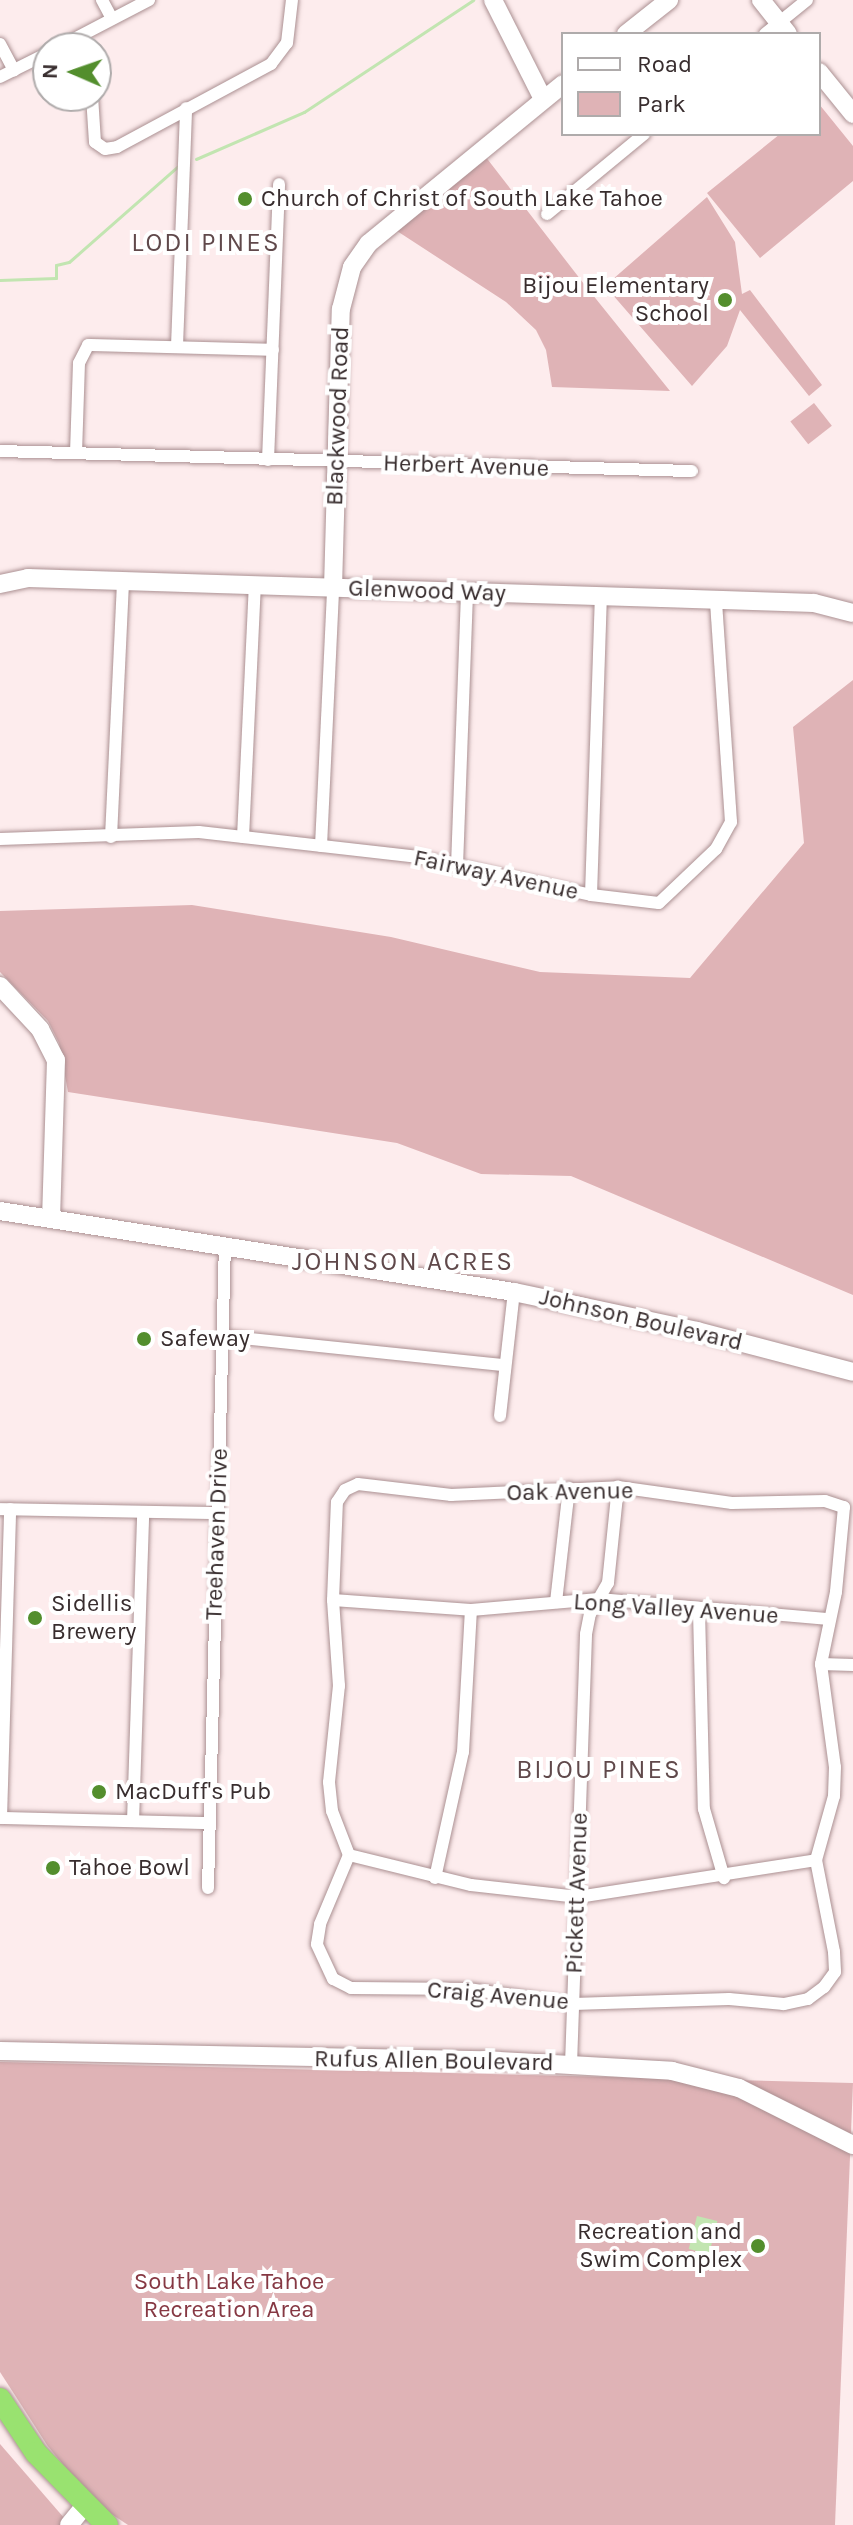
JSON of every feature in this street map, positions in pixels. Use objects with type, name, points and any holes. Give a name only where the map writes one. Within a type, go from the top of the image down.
[{"type":"highway","points":[[0,2399],[36,2453],[107,2525]]},
{"type":"street","points":[[102,0],[112,19]]},
{"type":"street","points":[[89,32],[149,0]]},
{"type":"street","points":[[92,112],[93,136],[105,149],[117,147],[276,59],[289,36],[292,0]]},
{"type":"street","points":[[493,0],[543,99]]},
{"type":"street","points":[[629,32],[669,0]]},
{"type":"street","points":[[761,0],[778,30],[807,0]]},
{"type":"street","points":[[0,44],[14,70]]},
{"type":"street","points":[[0,77],[32,61]]},
{"type":"street","points":[[821,74],[853,114]]},
{"type":"street","name":"Blackwood Road","points":[[321,846],[341,309],[352,267],[369,243],[561,86]]},
{"type":"street","points":[[177,346],[186,108]]},
{"type":"street","points":[[547,214],[642,136]]},
{"type":"street","points":[[268,460],[279,184]]},
{"type":"street","points":[[76,453],[83,350],[94,342],[273,350]]},
{"type":"street","name":"Herbert Avenue","points":[[0,451],[692,471]]},
{"type":"street","name":"Glenwood Way","points":[[0,584],[28,578],[814,603],[853,613]]},
{"type":"street","points":[[111,837],[123,581]]},
{"type":"street","points":[[243,837],[255,585]]},
{"type":"street","points":[[457,866],[467,592]]},
{"type":"street","points":[[591,895],[601,596]]},
{"type":"street","name":"Fairway Avenue","points":[[0,839],[182,832],[243,837],[457,866],[591,895],[659,903],[726,833],[732,801],[716,600]]},
{"type":"street","points":[[0,986],[40,1029],[56,1060],[51,1219]]},
{"type":"street","name":"Johnson Boulevard","points":[[0,1211],[514,1292],[697,1331],[853,1372]]},
{"type":"street","name":"Treehaven Drive","points":[[208,1888],[207,1823],[225,1245]]},
{"type":"street","points":[[500,1416],[514,1292]]},
{"type":"street","points":[[222,1336],[504,1365]]},
{"type":"street","name":"Oak Avenue","points":[[333,1600],[337,1502],[345,1490],[358,1484],[451,1495],[618,1487],[732,1503],[825,1501],[844,1507],[829,1619]]},
{"type":"street","name":"Pickett Avenue","points":[[571,2065],[586,1634],[608,1583],[618,1487]]},
{"type":"street","points":[[556,1602],[569,1488]]},
{"type":"street","points":[[207,1823],[0,1818],[5,1509],[218,1513]]},
{"type":"street","points":[[133,1821],[143,1513]]},
{"type":"street","name":"Long Valley Avenue","points":[[333,1600],[471,1610],[599,1599],[699,1611],[829,1619]]},
{"type":"street","points":[[333,1600],[339,1686],[329,1782],[332,1811],[349,1855],[435,1878],[578,1897],[724,1878],[816,1860],[834,1796],[835,1767],[821,1664],[829,1619]]},
{"type":"street","points":[[435,1878],[463,1752],[471,1610]]},
{"type":"street","points":[[699,1611],[704,1809],[724,1878]]},
{"type":"street","points":[[821,1664],[853,1665]]},
{"type":"street","name":"Craig Avenue","points":[[349,1855],[320,1924],[322,1962],[333,1979],[351,1988],[468,1989],[573,2004],[729,1999],[784,2004],[808,1999],[824,1987],[835,1972],[816,1860]]},
{"type":"street","name":"Rufus Allen Boulevard","points":[[0,2051],[571,2065],[709,2078],[853,2145]]},
{"type":"street","points":[[69,2525],[85,2505]]},
{"type":"green space","points":[[821,106],[853,146],[853,181],[760,258],[707,193],[778,136],[821,136]]},
{"type":"green space","points":[[485,156],[670,391],[552,387],[546,350],[536,330],[506,302],[397,231]]},
{"type":"green space","points":[[707,197],[735,242],[742,294],[750,290],[822,385],[809,396],[740,310],[727,346],[692,386],[605,286]]},
{"type":"green space","points":[[814,403],[832,426],[808,444],[790,421]]},
{"type":"green space","points":[[853,680],[853,1295],[571,1176],[481,1174],[397,1143],[68,1092],[59,1043],[48,1021],[0,972],[0,911],[192,905],[391,937],[540,972],[690,978],[804,843],[793,727]]},
{"type":"green space","name":"South Lake Tahoe Recreation Area","points":[[0,2062],[853,2083],[835,2525],[128,2525],[95,2503],[47,2445],[0,2372]]},
{"type":"green space","points":[[0,2444],[65,2519],[61,2525],[0,2525]]},
{"type":"shaded area","points":[[697,2216],[717,2221],[709,2254],[689,2249]]},
{"type":"waterway","points":[[196,159],[304,112],[473,0]]},
{"type":"waterway","points":[[0,280],[56,278],[56,265],[69,262],[177,167]]},
{"type":"place","name":"Church of Christ of South Lake Tahoe","points":[[245,199]]},
{"type":"place","name":"Bijou Elementary School","points":[[725,300]]},
{"type":"place","name":"Safeway","points":[[144,1339]]},
{"type":"place","name":"Sidellis Brewery","points":[[35,1618]]},
{"type":"place","name":"MacDuff's Pub","points":[[99,1792]]},
{"type":"place","name":"Tahoe Bowl","points":[[53,1868]]},
{"type":"place","name":"Recreation and Swim Complex","points":[[758,2246]]},
{"type":"district","name":"LODI PINES","points":[[206,243]]},
{"type":"district","name":"JOHNSON ACRES","points":[[403,1262]]},
{"type":"district","name":"BIJOU PINES","points":[[599,1770]]}]
